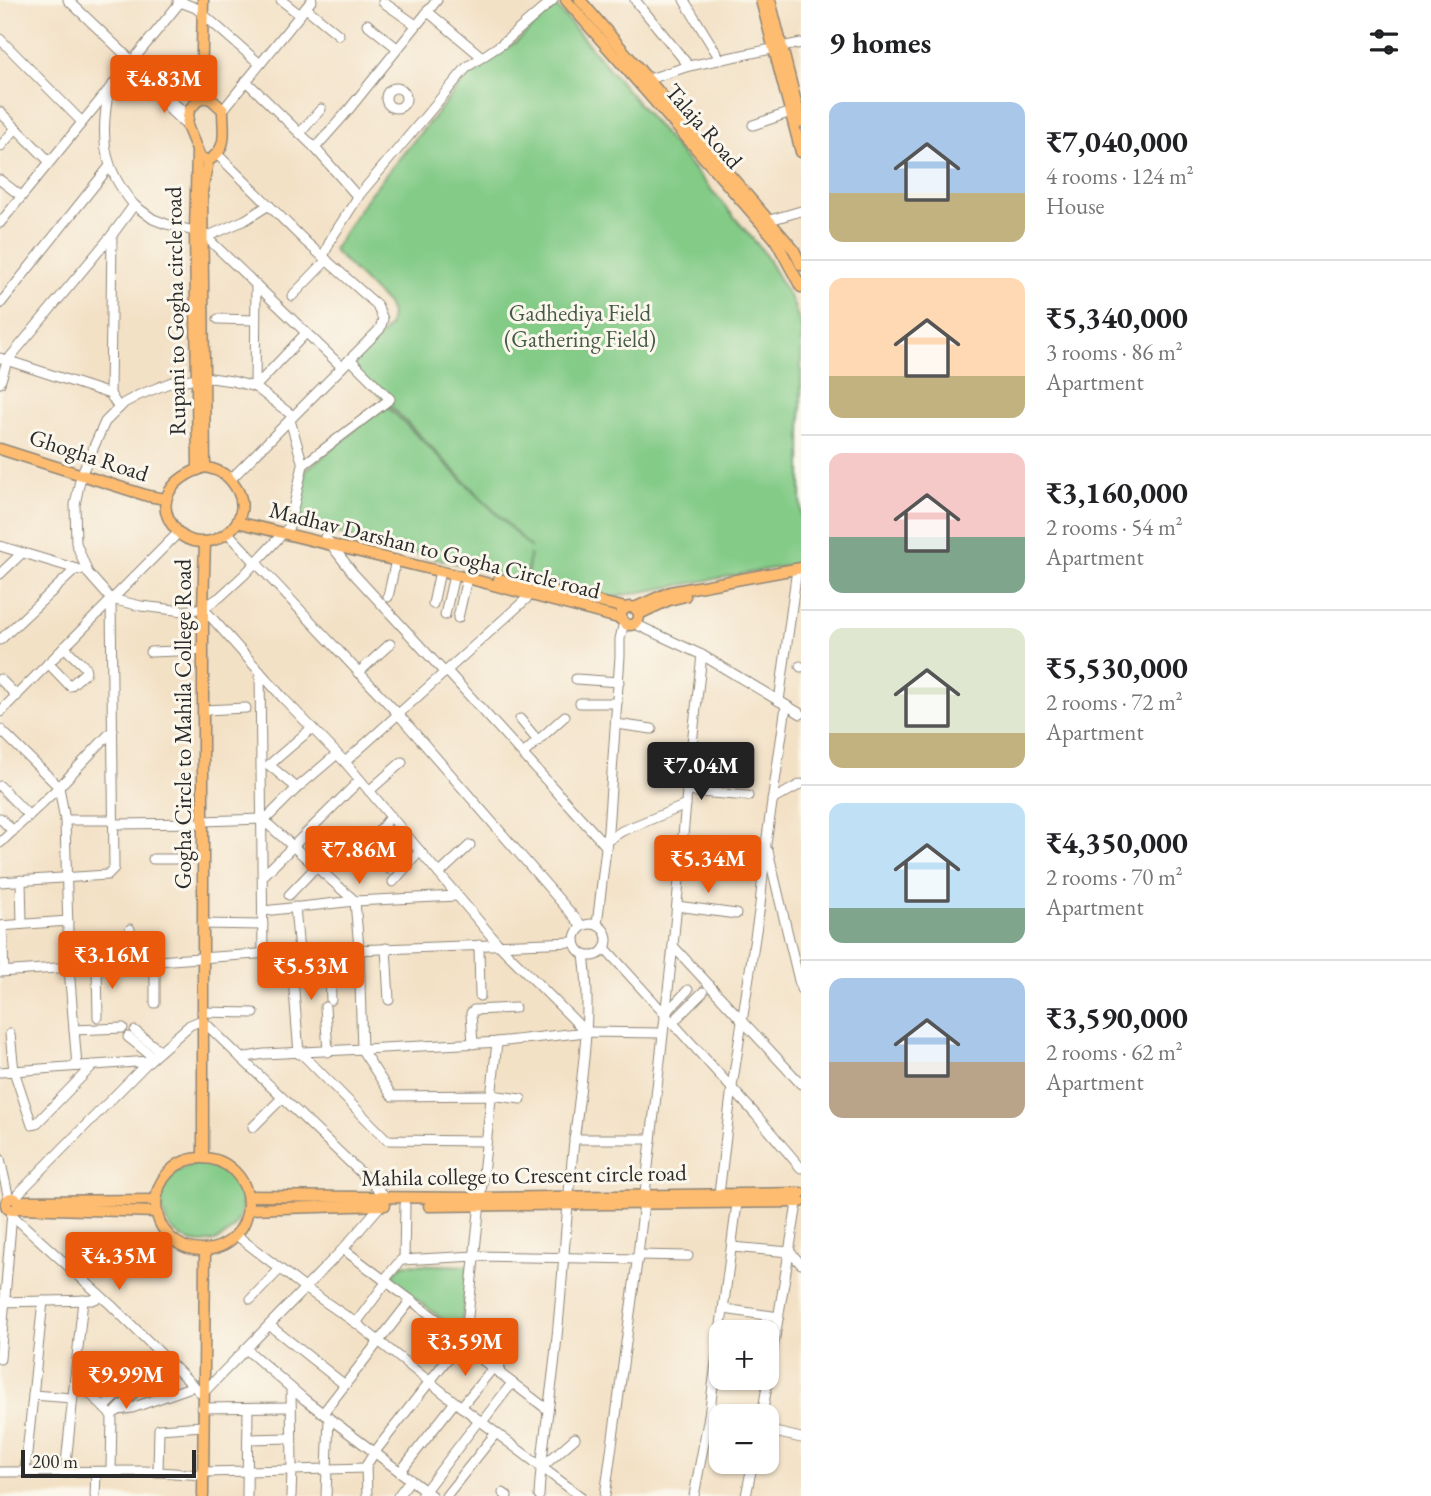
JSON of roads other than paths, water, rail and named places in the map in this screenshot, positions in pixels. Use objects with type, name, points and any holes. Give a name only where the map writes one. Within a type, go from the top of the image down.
[{"type":"main road","points":[[201,97],[211,99],[223,110],[223,145],[218,155],[208,161],[200,158],[197,152],[188,120],[189,110],[201,97],[203,0]]},
{"type":"main road","name":"Talaja Road","points":[[566,0],[641,79],[764,221],[801,287]]},
{"type":"main road","points":[[761,0],[801,122]]},
{"type":"main road","points":[[770,0],[801,152]]},
{"type":"main road","name":"Talaja Road","points":[[587,2],[641,79]]},
{"type":"main road","name":"Rupani to Gogha circle road","points":[[197,152],[201,234]]},
{"type":"main road","name":"Rupani to Gogha circle road","points":[[202,469],[201,234],[202,192],[208,161]]},
{"type":"main road","name":"Talaja Road","points":[[764,221],[798,249],[801,265]]},
{"type":"main road","name":"Ghogha Road","points":[[0,449],[148,496],[166,499]]},
{"type":"main road","points":[[202,469],[222,471],[231,479],[240,497],[239,519],[228,533],[205,542],[190,540],[178,533],[170,522],[166,499],[175,482],[188,473],[202,469]]},
{"type":"main road","name":"Madhav Darshan to Gogha Circle road","points":[[239,519],[631,617]]},
{"type":"main road","name":"Madhav Darshan to Gogha Circle road","points":[[328,540],[454,575],[534,591]]},
{"type":"main road","name":"Gogha Circle to Mahila College Road","points":[[203,1157],[205,542]]},
{"type":"main road","points":[[631,617],[677,598],[799,571]]},
{"type":"main road","points":[[203,1157],[218,1160],[231,1167],[241,1178],[248,1196],[245,1222],[236,1235],[227,1242],[205,1250],[190,1249],[177,1243],[166,1233],[157,1212],[156,1200],[164,1177],[175,1166],[188,1159],[203,1157]]},
{"type":"main road","name":"Mahila college to Crescent circle road","points":[[645,1200],[719,1194],[738,1198]]},
{"type":"main road","name":"Mahila college to Crescent circle road","points":[[248,1196],[383,1202],[479,1202]]},
{"type":"main road","name":"Mahila college to Crescent circle road","points":[[248,1209],[383,1202],[405,1205],[568,1200],[800,1198]]},
{"type":"main road","points":[[9,1205],[156,1200]]},
{"type":"main road","points":[[9,1205],[157,1212]]},
{"type":"main road","points":[[203,1496],[202,1408],[198,1390],[205,1250]]},
{"type":"street","points":[[68,0],[132,62],[158,91],[170,110],[188,120]]},
{"type":"street","points":[[281,0],[306,8],[339,35]]},
{"type":"street","points":[[635,0],[687,67]]},
{"type":"street","points":[[684,0],[720,59]]},
{"type":"street","points":[[0,222],[179,1],[196,8],[260,64]]},
{"type":"street","points":[[383,2],[416,25]]},
{"type":"street","points":[[292,296],[325,259],[331,239],[358,197],[467,67],[502,44],[549,2]]},
{"type":"street","points":[[315,148],[373,80],[430,4],[482,57]]},
{"type":"street","points":[[223,110],[306,8]]},
{"type":"street","points":[[366,24],[397,48]]},
{"type":"street","points":[[0,40],[81,121]]},
{"type":"street","points":[[641,79],[670,68],[687,67],[801,43]]},
{"type":"street","points":[[373,80],[387,92]]},
{"type":"street","points":[[246,81],[315,148],[358,197]]},
{"type":"street","points":[[110,88],[104,122],[109,167],[134,205],[159,222],[201,234],[342,367]]},
{"type":"street","points":[[214,102],[237,92]]},
{"type":"street","points":[[300,134],[321,109]]},
{"type":"street","points":[[753,125],[791,112]]},
{"type":"street","points":[[0,113],[49,161]]},
{"type":"street","points":[[0,147],[16,128]]},
{"type":"street","points":[[218,155],[325,259],[377,304],[383,319],[380,329],[231,479]]},
{"type":"street","points":[[0,304],[109,167]]},
{"type":"street","points":[[0,180],[21,196]]},
{"type":"street","points":[[0,383],[4,359],[112,235],[134,205]]},
{"type":"street","points":[[201,234],[245,220],[269,205]]},
{"type":"street","points":[[764,221],[801,211]]},
{"type":"street","points":[[112,235],[110,394],[119,408]]},
{"type":"street","points":[[308,243],[331,239]]},
{"type":"street","points":[[255,387],[256,285]]},
{"type":"street","points":[[218,319],[256,320]]},
{"type":"street","points":[[255,387],[306,334]]},
{"type":"street","points":[[4,359],[110,394]]},
{"type":"street","points":[[303,465],[390,399],[350,359]]},
{"type":"street","points":[[200,378],[232,381],[255,387],[292,418],[303,465],[286,530],[220,597],[203,608],[184,611],[110,599],[88,573],[76,543],[75,505],[81,475],[105,422],[119,408],[139,395],[172,382],[200,378]]},
{"type":"street","points":[[0,712],[178,533]]},
{"type":"street","points":[[228,533],[398,715],[584,930]]},
{"type":"street","points":[[328,540],[353,573],[607,844]]},
{"type":"street","points":[[0,546],[88,573]]},
{"type":"street","points":[[0,574],[22,552]]},
{"type":"street","points":[[388,597],[396,560]]},
{"type":"street","points":[[0,640],[76,569]]},
{"type":"street","points":[[433,604],[440,571]]},
{"type":"street","points":[[719,1194],[761,889],[799,571]]},
{"type":"street","points":[[445,615],[454,575]]},
{"type":"street","points":[[458,618],[467,578]]},
{"type":"street","points":[[345,762],[534,591]]},
{"type":"street","points":[[0,881],[107,875],[114,868],[110,599]]},
{"type":"street","points":[[203,608],[345,762],[498,944],[586,1032]]},
{"type":"street","points":[[539,1496],[586,1032],[588,979],[584,955],[580,952],[584,930],[600,901],[607,844],[620,656],[631,617],[656,628],[663,636],[702,655],[801,714]]},
{"type":"street","points":[[358,673],[390,644]]},
{"type":"street","points":[[48,663],[71,685],[86,672],[85,667],[64,647]]},
{"type":"street","points":[[150,652],[203,650]]},
{"type":"street","points":[[605,1496],[645,1200],[702,655]]},
{"type":"street","points":[[260,672],[263,954]]},
{"type":"street","points":[[0,679],[17,696]]},
{"type":"street","points":[[576,679],[619,682]]},
{"type":"street","points":[[580,703],[617,704]]},
{"type":"street","points":[[204,710],[246,708]]},
{"type":"street","points":[[523,754],[565,716]]},
{"type":"street","points":[[520,719],[538,741]]},
{"type":"street","points":[[616,724],[652,729]]},
{"type":"street","points":[[297,788],[269,765],[312,728]]},
{"type":"street","points":[[0,729],[59,787],[65,820],[69,968],[77,1066]]},
{"type":"street","points":[[0,844],[113,730]]},
{"type":"street","points":[[65,820],[263,820],[337,754]]},
{"type":"street","points":[[369,791],[402,762]]},
{"type":"street","points":[[652,769],[746,767]]},
{"type":"street","points":[[689,769],[745,783]]},
{"type":"street","points":[[262,876],[360,780]]},
{"type":"street","points":[[772,800],[801,784]]},
{"type":"street","points":[[0,786],[29,816]]},
{"type":"street","points":[[687,791],[748,796]]},
{"type":"street","points":[[607,844],[635,825],[686,805]]},
{"type":"street","points":[[354,862],[391,816]]},
{"type":"street","points":[[0,818],[13,831]]},
{"type":"street","points":[[263,820],[355,901],[362,1050],[392,1096],[491,1095],[521,1099]]},
{"type":"street","points":[[389,869],[411,841]]},
{"type":"street","points":[[766,844],[801,989]]},
{"type":"street","points":[[439,874],[470,845]]},
{"type":"street","points":[[393,882],[420,851]]},
{"type":"street","points":[[153,859],[202,859]]},
{"type":"street","points":[[289,895],[316,867]]},
{"type":"street","points":[[21,880],[22,925]]},
{"type":"street","points":[[761,889],[777,891]]},
{"type":"street","points":[[263,911],[355,901],[457,895]]},
{"type":"street","points":[[677,906],[736,914]]},
{"type":"street","points":[[295,907],[301,1054],[387,1140],[486,1140]]},
{"type":"street","points":[[68,921],[1,926],[2,972],[295,952],[498,944],[602,928],[607,937],[588,979]]},
{"type":"street","points":[[202,924],[263,925]]},
{"type":"street","points":[[130,929],[133,964]]},
{"type":"street","points":[[480,945],[480,996]]},
{"type":"street","points":[[673,946],[801,1084]]},
{"type":"street","points":[[386,948],[389,1000]]},
{"type":"street","points":[[328,1052],[330,951]]},
{"type":"street","points":[[584,955],[599,952],[625,971],[732,1087],[801,1168]]},
{"type":"street","points":[[155,962],[155,1003]]},
{"type":"street","points":[[97,966],[98,1017]]},
{"type":"street","points":[[665,1013],[688,990]]},
{"type":"street","points":[[673,1022],[703,992]]},
{"type":"street","points":[[473,1044],[471,1013],[474,1010],[515,1008]]},
{"type":"street","points":[[9,1205],[154,1057],[190,1025],[202,1016],[254,1013]]},
{"type":"street","points":[[75,1378],[104,1408],[115,1413],[198,1390],[246,1349],[343,1249],[383,1202],[202,1016]]},
{"type":"street","points":[[74,1030],[129,1032],[154,1057]]},
{"type":"street","points":[[241,1058],[264,1054],[504,1042],[586,1032],[662,1033]]},
{"type":"street","points":[[10,1034],[14,1071],[30,1124],[34,1125],[93,1065]]},
{"type":"street","points":[[367,1496],[366,1468],[374,1452],[466,1335],[497,1042],[504,1042]]},
{"type":"street","points":[[0,1072],[154,1057]]},
{"type":"street","points":[[253,1127],[282,1098]]},
{"type":"street","points":[[575,1139],[651,1139]]},
{"type":"street","points":[[0,1159],[9,1205],[0,1359]]},
{"type":"street","points":[[711,1404],[738,1198]]},
{"type":"street","points":[[764,1404],[800,1198]]},
{"type":"street","points":[[9,1205],[198,1390]]},
{"type":"street","points":[[404,1260],[405,1205]]},
{"type":"street","points":[[236,1235],[356,1323],[458,1405],[580,1496]]},
{"type":"street","points":[[732,1247],[790,1252],[801,1264]]},
{"type":"street","points":[[343,1249],[386,1280],[548,1410]]},
{"type":"street","points":[[356,1323],[386,1280],[404,1260],[475,1256],[688,1256]]},
{"type":"street","points":[[251,1299],[280,1269]]},
{"type":"street","points":[[3,1302],[83,1300],[100,1297]]},
{"type":"street","points":[[65,1473],[83,1300]]},
{"type":"street","points":[[326,1496],[326,1416],[345,1385],[411,1300]]},
{"type":"street","points":[[25,1472],[43,1301]]},
{"type":"street","points":[[724,1309],[779,1317]]},
{"type":"street","points":[[269,1325],[345,1385]]},
{"type":"street","points":[[400,1472],[458,1405],[496,1370],[502,1343]]},
{"type":"street","points":[[246,1349],[291,1388],[426,1494],[512,1383]]},
{"type":"street","points":[[104,1408],[133,1387],[115,1413],[111,1470]]},
{"type":"street","points":[[291,1388],[291,1496]]},
{"type":"street","points":[[33,1395],[72,1398]]},
{"type":"street","points":[[202,1408],[291,1408]]},
{"type":"street","points":[[247,1496],[248,1408]]},
{"type":"street","points":[[694,1496],[709,1416]]},
{"type":"street","points":[[158,1472],[158,1430],[202,1426]]},
{"type":"street","points":[[446,1496],[496,1433]]},
{"type":"street","points":[[779,1433],[801,1438]]},
{"type":"street","points":[[248,1439],[291,1438]]},
{"type":"street","points":[[541,1467],[575,1438]]},
{"type":"street","points":[[0,1472],[65,1473],[111,1470],[203,1474],[366,1468]]},
{"type":"street","points":[[95,1496],[96,1472]]},
{"type":"street","points":[[746,1496],[750,1474]]},
{"type":"street","points":[[398,1496],[410,1480]]},
{"type":"park label","name":"Gadhediya Field (Gathering Field)","points":[[580,326]]}]
